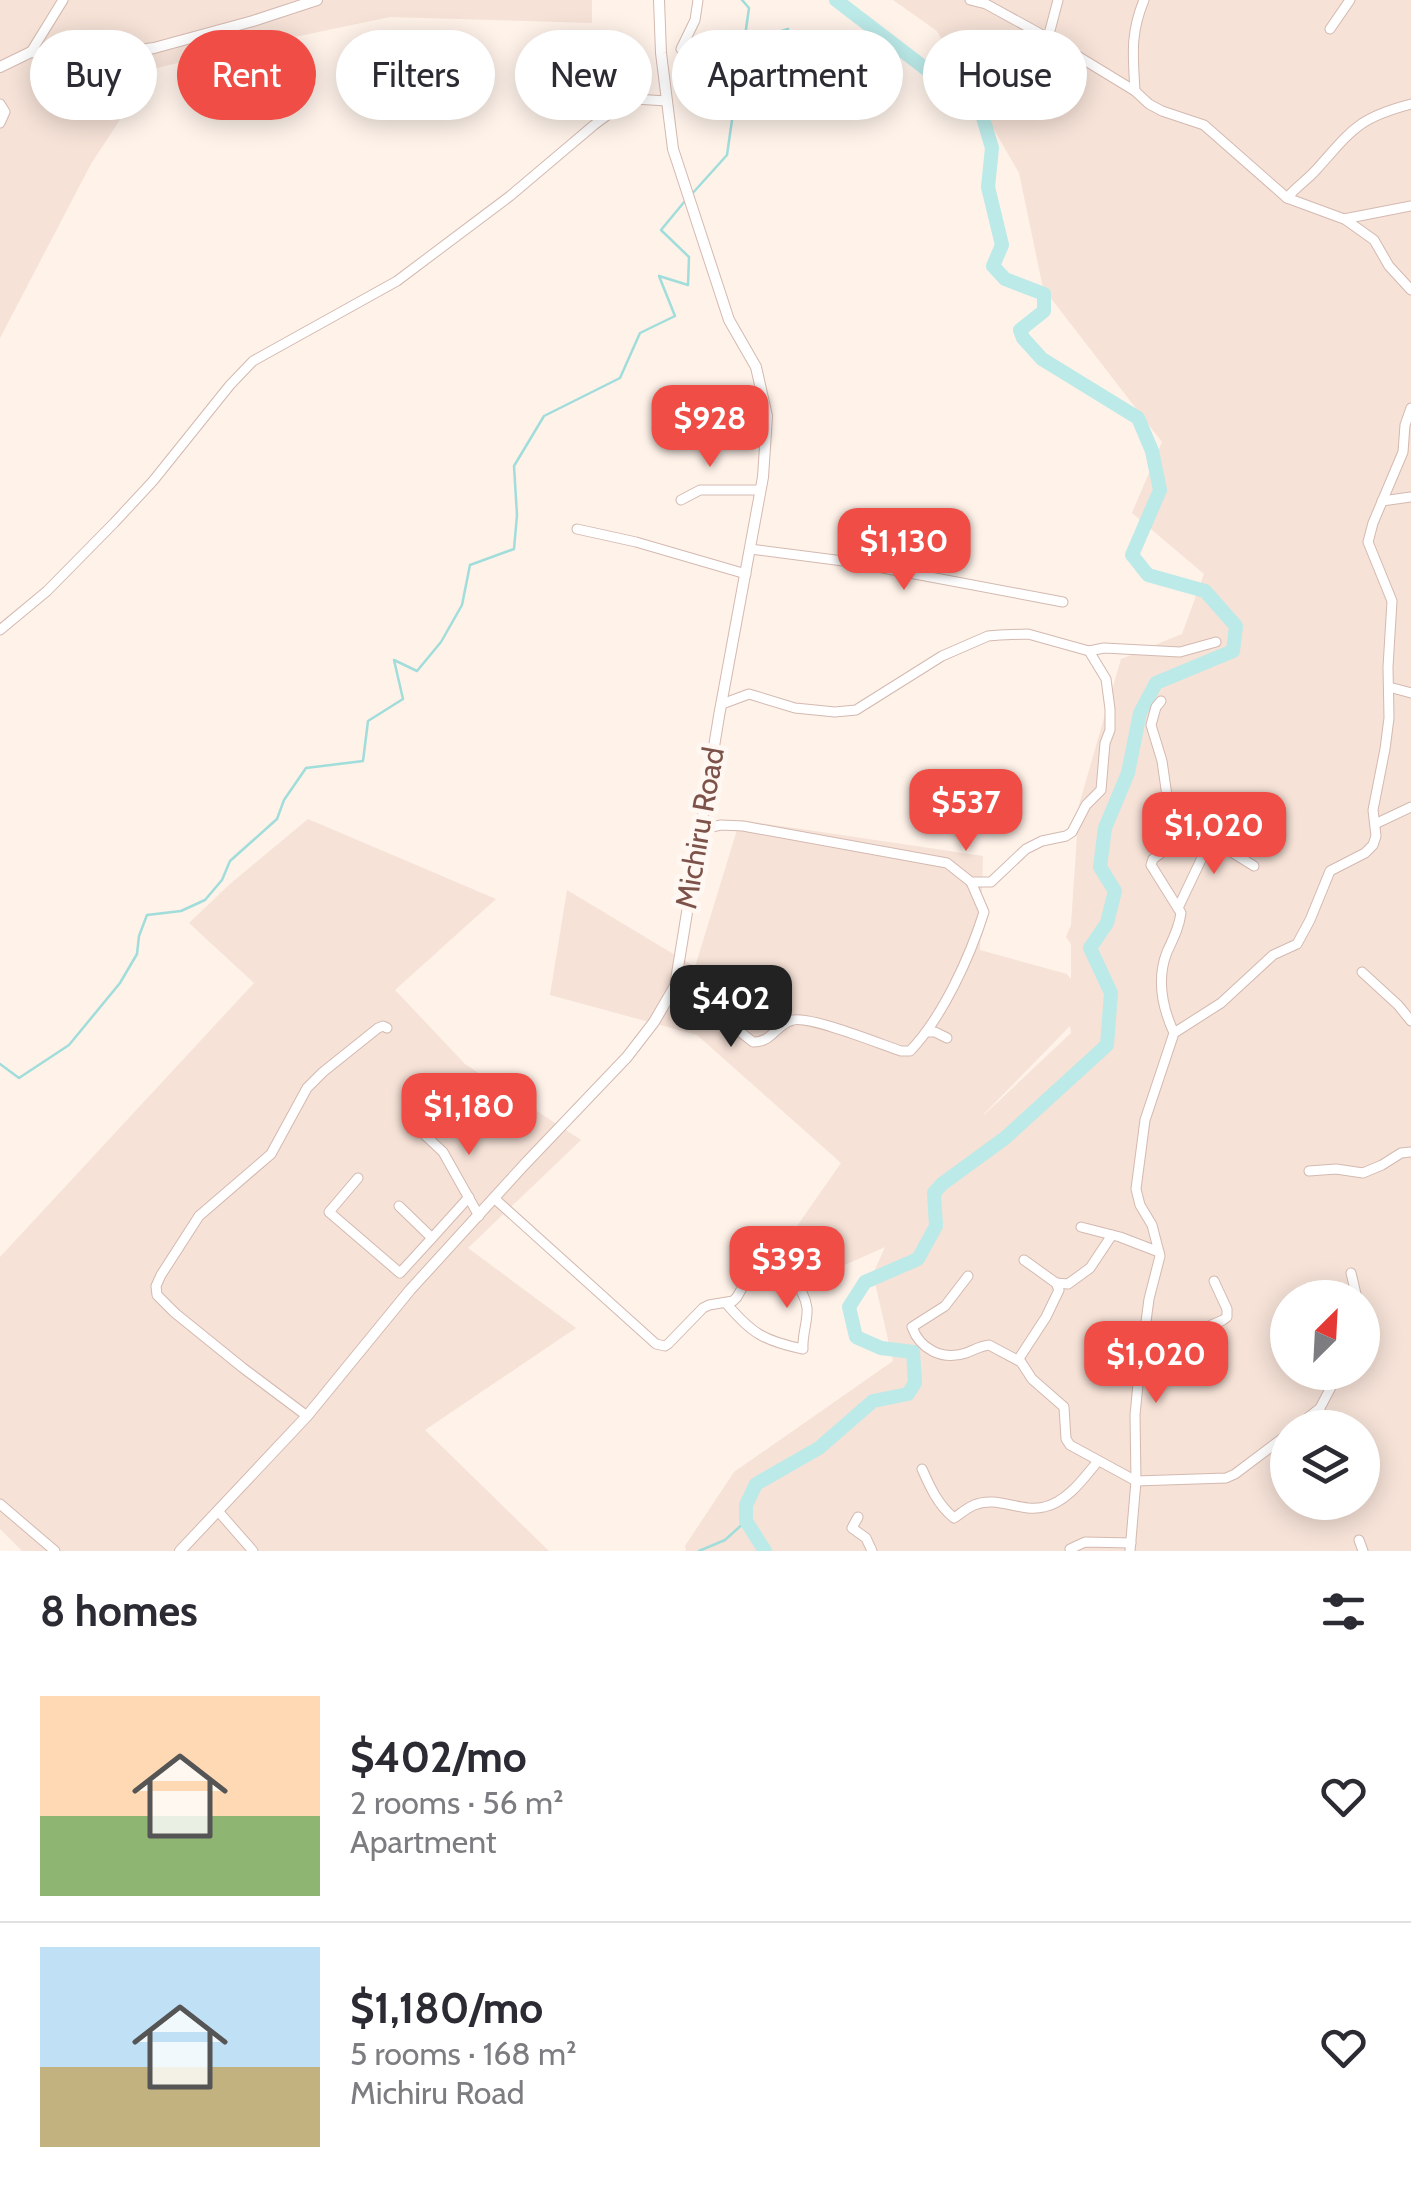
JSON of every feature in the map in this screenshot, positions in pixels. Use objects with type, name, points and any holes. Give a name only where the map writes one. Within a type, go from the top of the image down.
[{"type":"street","points":[[45,30],[63,0]]},
{"type":"street","points":[[275,0],[285,10]]},
{"type":"street","points":[[157,47],[317,0]]},
{"type":"street","name":"Michiru Road","points":[[180,1551],[307,1416],[410,1290],[627,1057],[676,986],[760,490],[766,406],[756,367],[730,320],[673,149],[659,0]]},
{"type":"street","points":[[690,30],[698,0]]},
{"type":"street","points":[[970,0],[986,4],[1033,30]]},
{"type":"street","points":[[1050,30],[1058,0]]},
{"type":"street","points":[[1135,90],[1134,24],[1144,0]]},
{"type":"street","points":[[1330,29],[1350,0]]},
{"type":"street","points":[[0,67],[30,52]]},
{"type":"street","points":[[1087,61],[1135,90],[1162,112],[1204,125],[1287,198],[1344,219],[1374,240],[1389,266],[1411,290]]},
{"type":"street","points":[[0,630],[47,590],[135,501],[252,362],[397,281],[625,102],[666,101]]},
{"type":"street","points":[[0,104],[4,112],[0,124]]},
{"type":"street","points":[[1287,198],[1356,125],[1377,113],[1411,104]]},
{"type":"street","points":[[1344,219],[1411,206]]},
{"type":"street","points":[[1174,1033],[1221,1004],[1274,955],[1298,944],[1330,871],[1369,849],[1376,836],[1373,810],[1389,718],[1392,602],[1368,542],[1403,452],[1411,408]]},
{"type":"street","points":[[681,500],[700,490],[760,490]]},
{"type":"street","points":[[1382,502],[1411,497]]},
{"type":"street","points":[[578,529],[746,574]]},
{"type":"street","points":[[750,550],[850,562],[1064,602]]},
{"type":"street","points":[[722,704],[749,694],[795,708],[856,710],[942,656],[988,636],[1028,634],[1089,651],[1104,648],[1180,652],[1216,642]]},
{"type":"street","points":[[972,882],[990,882],[1026,849],[1072,832],[1086,805],[1100,790],[1110,709],[1106,679],[1089,651]]},
{"type":"street","points":[[1389,687],[1411,693]]},
{"type":"street","points":[[1070,1549],[1086,1542],[1131,1547],[1135,1415],[1149,1299],[1159,1252],[1136,1190],[1143,1126],[1174,1033],[1160,978],[1181,918],[1151,865],[1169,847],[1180,824],[1167,796],[1162,761],[1150,724],[1161,701]]},
{"type":"street","points":[[1376,824],[1411,807]]},
{"type":"street","points":[[676,986],[753,1042],[766,1040],[794,1019],[910,1052],[929,1032],[976,941],[984,912],[972,882],[946,863],[744,826],[702,829]]},
{"type":"street","points":[[1178,908],[1209,842],[1254,866]]},
{"type":"street","points":[[1362,972],[1411,1021]]},
{"type":"street","points":[[307,1416],[175,1313],[157,1295],[156,1286],[199,1216],[271,1154],[307,1088],[378,1028],[387,1028]]},
{"type":"street","points":[[929,1032],[946,1038]]},
{"type":"street","points":[[424,1104],[410,1120],[443,1152],[479,1216]]},
{"type":"street","points":[[1309,1171],[1336,1168],[1362,1173],[1401,1153],[1411,1152]]},
{"type":"street","points":[[358,1178],[329,1212],[400,1273],[469,1197]]},
{"type":"street","points":[[495,1199],[656,1344],[668,1344],[709,1304],[726,1303],[738,1297],[756,1266],[764,1262],[778,1267],[804,1296],[807,1307],[803,1349],[752,1332],[726,1303]]},
{"type":"street","points":[[399,1206],[432,1238]]},
{"type":"street","points":[[1081,1227],[1159,1252]]},
{"type":"street","points":[[1024,1260],[1056,1283],[1068,1284],[1090,1268],[1112,1235]]},
{"type":"street","points":[[1351,1273],[1352,1280]]},
{"type":"street","points":[[968,1276],[946,1306],[912,1330],[925,1348],[936,1353],[963,1354],[989,1345],[1018,1360],[1032,1379],[1064,1407],[1066,1439],[1070,1445],[1098,1462],[1136,1481],[1231,1478],[1270,1448]]},
{"type":"street","points":[[1146,1328],[1183,1336],[1224,1320],[1227,1309],[1214,1281]]},
{"type":"street","points":[[1018,1360],[1057,1298],[1056,1283]]},
{"type":"street","points":[[922,1469],[934,1495],[954,1518],[970,1506],[981,1504],[1048,1507],[1081,1482],[1098,1462]]},
{"type":"street","points":[[0,1504],[55,1551]]},
{"type":"street","points":[[218,1511],[253,1551]]},
{"type":"street","points":[[858,1516],[852,1528],[866,1538],[872,1551]]},
{"type":"shaded area","points":[[0,0],[592,0],[592,23],[390,17],[316,33],[177,30],[177,63],[157,68],[157,30],[30,30],[30,120],[120,120],[91,164],[0,338]]},
{"type":"shaded area","points":[[893,0],[1411,0],[1411,1551],[686,1551],[685,1546],[734,1472],[893,1361],[873,1274],[885,1247],[820,1276],[781,1249],[841,1163],[697,1035],[550,995],[567,890],[695,967],[740,820],[983,856],[980,950],[1067,974],[1071,979],[1071,944],[1066,937],[1071,925],[1079,805],[1121,659],[1182,634],[1204,574],[1132,513],[1162,442],[1043,288],[1019,173],[988,120],[1087,120],[1087,30],[936,30]],"holes":[[[1070,1026],[1071,1033],[984,1115]]]},
{"type":"shaded area","points":[[308,819],[496,899],[395,990],[465,1064],[581,1140],[468,1248],[576,1328],[425,1430],[549,1551],[22,1551],[0,1529],[0,1257],[254,983],[189,923]]},
{"type":"waterway","points":[[691,195],[727,155],[736,92],[770,99],[789,60],[788,29],[744,43],[749,8],[742,0]]},
{"type":"waterway","points":[[765,1551],[746,1521],[746,1505],[756,1484],[819,1448],[873,1401],[908,1394],[915,1383],[913,1352],[881,1348],[856,1337],[849,1307],[865,1282],[918,1259],[936,1226],[934,1193],[1005,1138],[1107,1045],[1111,993],[1090,948],[1107,923],[1115,891],[1100,867],[1105,828],[1128,773],[1140,713],[1156,683],[1233,651],[1236,626],[1205,591],[1148,575],[1132,555],[1160,490],[1152,451],[1138,418],[1042,359],[1023,338],[1020,330],[1044,311],[1044,294],[1005,279],[993,266],[1002,245],[988,187],[992,148],[981,111],[836,0]]},
{"type":"waterway","points":[[0,1064],[19,1078],[69,1045],[120,983],[137,954],[147,915],[181,911],[205,900],[222,880],[230,861],[277,819],[284,800],[306,768],[363,761],[368,721],[403,699],[394,660],[417,671],[441,642],[462,605],[470,565],[514,549],[514,466],[544,416],[620,378],[640,333],[675,316],[659,276],[688,285],[689,257],[661,230],[685,201]]},
{"type":"waterway","points":[[699,1551],[725,1540],[746,1521]]}]
